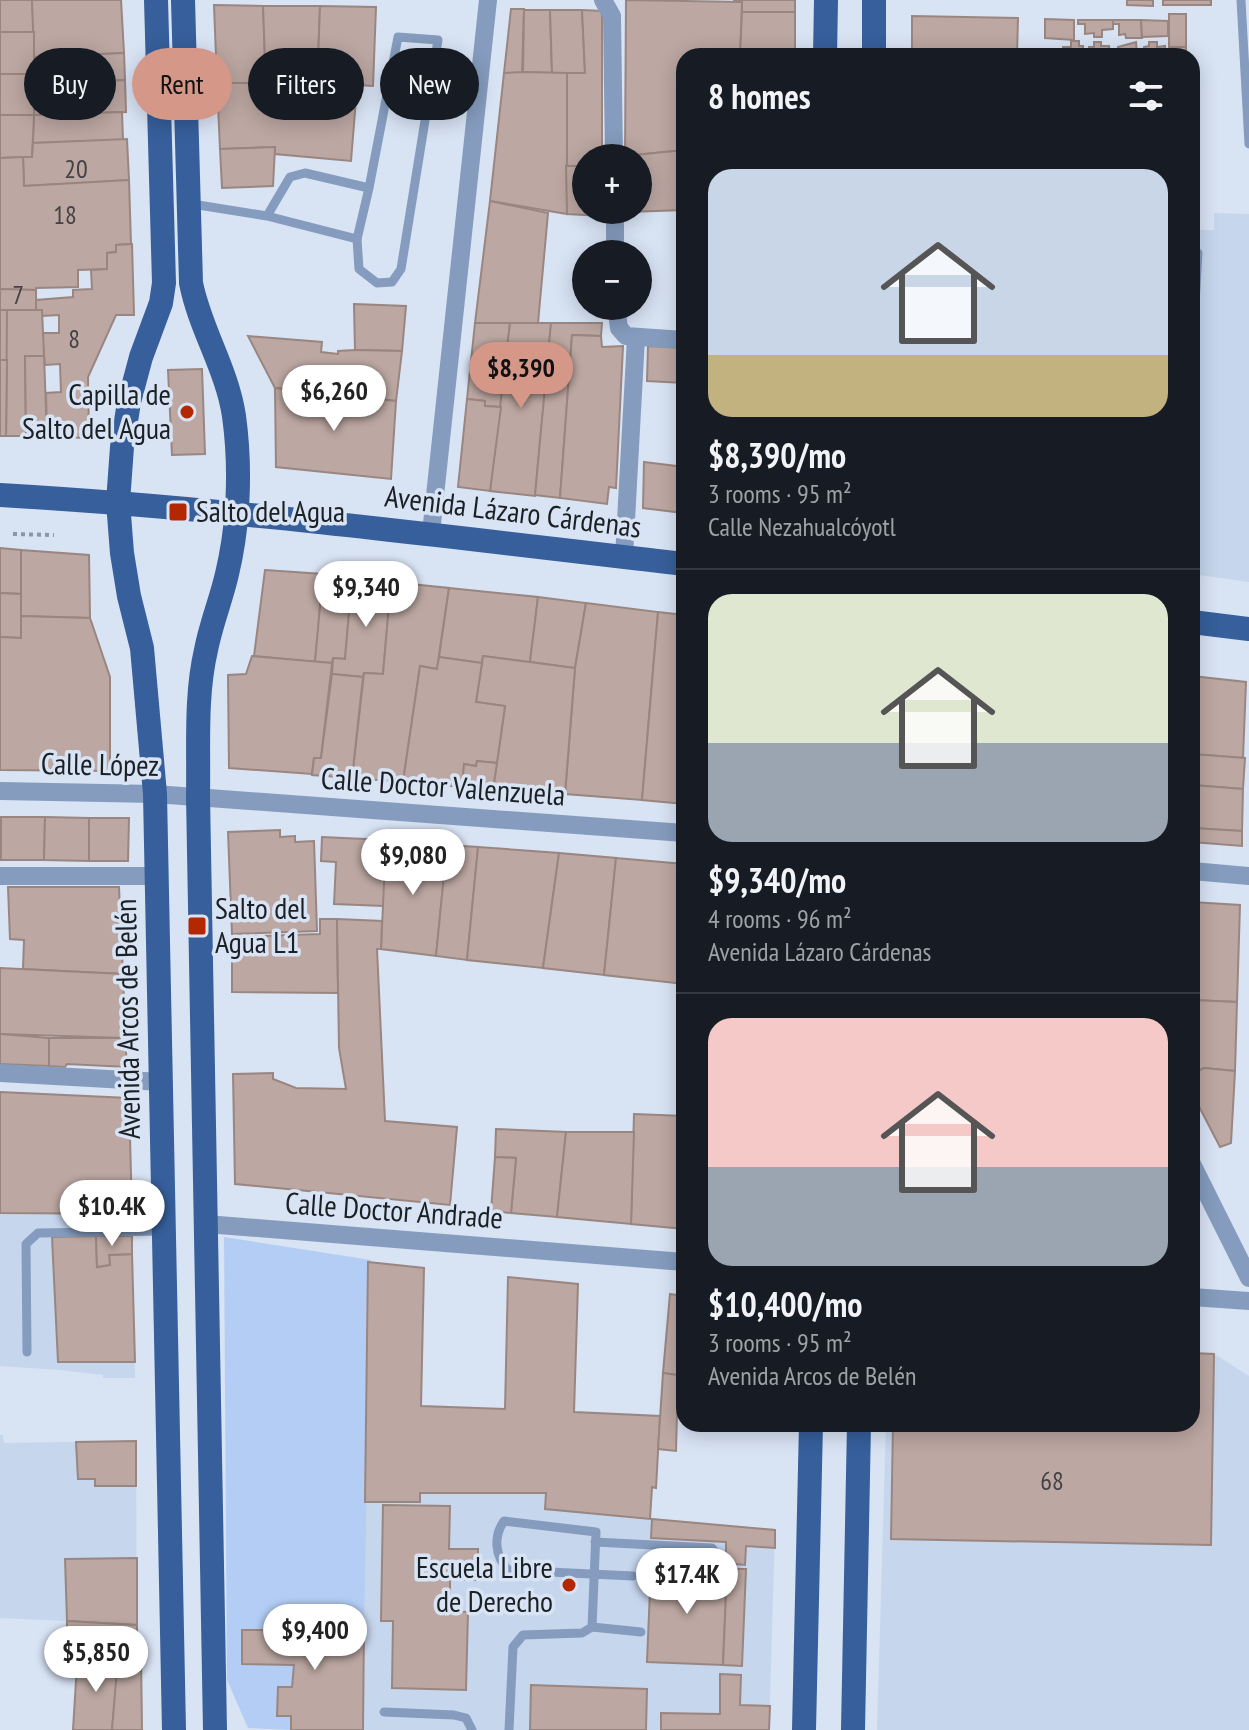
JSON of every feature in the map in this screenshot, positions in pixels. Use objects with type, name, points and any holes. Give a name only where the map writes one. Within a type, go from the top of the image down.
[{"type":"main road","name":"Avenida Arcos de Belén","points":[[156,0],[164,283],[161,303],[141,357],[129,402],[118,502],[124,567],[142,648],[155,794],[174,1730]]},
{"type":"main road","points":[[183,0],[191,283],[224,371],[234,416],[237,513],[228,571],[206,650],[201,681],[198,796],[215,1730]]},
{"type":"main road","points":[[825,48],[826,0]]},
{"type":"main road","points":[[874,0],[874,48]]},
{"type":"main road","name":"Avenida Lázaro Cárdenas","points":[[0,495],[237,513],[676,563]]},
{"type":"main road","points":[[1200,623],[1249,629]]},
{"type":"main road","points":[[804,1730],[811,1432]]},
{"type":"main road","points":[[853,1730],[859,1432]]},
{"type":"street","points":[[431,533],[488,0]]},
{"type":"street","points":[[603,0],[612,16],[614,144]]},
{"type":"street","points":[[618,320],[619,328],[626,336],[676,340]]},
{"type":"street","points":[[624,557],[636,338]]},
{"type":"street","name":"Calle López","points":[[0,791],[198,796]]},
{"type":"street","name":"Calle Doctor Valenzuela","points":[[198,796],[676,832]]},
{"type":"street","points":[[1200,872],[1249,876]]},
{"type":"street","points":[[0,876],[157,876]]},
{"type":"street","points":[[0,1073],[162,1082]]},
{"type":"street","points":[[1200,1180],[1249,1278]]},
{"type":"street","name":"Calle Doctor Andrade","points":[[206,1224],[676,1261]]},
{"type":"street","points":[[1200,1298],[1249,1301]]},
{"type":"lane","points":[[1241,0],[1249,144]]},
{"type":"lane","points":[[398,37],[438,40],[401,269],[392,282],[377,283],[359,269],[357,239],[369,188],[398,37]]},
{"type":"lane","points":[[267,216],[290,177],[305,173],[369,188]]},
{"type":"lane","points":[[189,204],[267,216],[357,239]]},
{"type":"lane","points":[[27,1352],[26,1244],[30,1237],[38,1233],[165,1231]]},
{"type":"lane","points":[[592,1627],[593,1574],[596,1532],[504,1521],[497,1531],[499,1560],[508,1570],[593,1574],[633,1576]]},
{"type":"lane","points":[[595,1542],[712,1548],[716,1559],[709,1563]]},
{"type":"lane","points":[[509,1730],[513,1647],[517,1639],[523,1635],[582,1633],[592,1627],[641,1632]]},
{"type":"lane","points":[[384,1712],[454,1715],[466,1718],[472,1730]]},
{"type":"path","points":[[13,534],[54,535]]},
{"type":"shaded area","points":[[1214,213],[1249,214],[1249,582],[1200,575],[1200,230],[1214,230]]},
{"type":"shaded area","points":[[0,1092],[129,1098],[135,1378],[103,1378],[103,1375],[0,1366]]},
{"type":"shaded area","points":[[224,1237],[371,1260],[364,1623],[296,1619],[295,1630],[242,1630],[242,1664],[294,1665],[292,1687],[278,1687],[277,1716],[291,1716],[291,1730],[248,1728],[227,1680]]},
{"type":"shaded area","points":[[1200,1353],[1216,1355],[1249,1376],[1249,1730],[877,1730],[886,1432],[1200,1432]]},
{"type":"shaded area","points":[[0,1435],[3,1435],[4,1443],[136,1441],[137,1656],[141,1657],[142,1730],[73,1730],[77,1664],[66,1663],[66,1621],[0,1618]]},
{"type":"shaded area","name":"Escuela Libre de Derecho","points":[[546,1492],[545,1508],[775,1530],[769,1730],[363,1730],[365,1502],[420,1501],[421,1493]]},
{"type":"building","points":[[0,0],[32,0],[34,32],[0,32]]},
{"type":"building","points":[[32,0],[121,0],[124,53],[116,53],[116,48],[34,48]]},
{"type":"building","points":[[626,0],[742,2],[740,48],[676,48],[676,151],[652,153],[652,144],[625,144]]},
{"type":"building","points":[[734,0],[795,0],[795,12],[742,12],[742,2]]},
{"type":"building","points":[[1127,0],[1153,0],[1153,6],[1127,5]]},
{"type":"building","points":[[1163,0],[1211,0],[1211,5],[1163,5]]},
{"type":"building","points":[[214,5],[263,6],[265,48],[248,48],[248,83],[232,83],[232,48],[216,48]]},
{"type":"building","points":[[263,6],[320,6],[318,48],[265,48]]},
{"type":"building","points":[[320,6],[376,7],[373,86],[364,85],[364,48],[318,48]]},
{"type":"building","points":[[511,9],[524,9],[522,74],[504,73]]},
{"type":"building","points":[[524,10],[550,10],[552,73],[523,72]]},
{"type":"building","points":[[550,10],[582,10],[585,73],[552,73]]},
{"type":"building","points":[[582,10],[602,11],[602,144],[572,144],[572,166],[566,166],[567,73],[585,73]]},
{"type":"building","points":[[742,12],[795,12],[795,48],[740,48]]},
{"type":"building","points":[[1169,14],[1186,14],[1186,47],[1169,47]]},
{"type":"building","points":[[912,16],[1018,18],[1017,48],[912,48]]},
{"type":"building","points":[[1045,19],[1074,20],[1074,40],[1045,38]]},
{"type":"building","points":[[1078,20],[1113,20],[1113,29],[1102,30],[1102,37],[1094,37],[1094,33],[1085,34],[1085,24],[1078,24]]},
{"type":"building","points":[[1113,20],[1141,20],[1142,38],[1119,35],[1119,24],[1113,24]]},
{"type":"building","points":[[1141,20],[1168,21],[1168,36],[1142,37]]},
{"type":"building","points":[[0,32],[34,32],[34,48],[24,48],[24,74],[0,74]]},
{"type":"building","points":[[1071,41],[1079,41],[1079,46],[1083,48],[1063,48],[1071,47]]},
{"type":"building","points":[[1094,42],[1101,42],[1101,46],[1109,48],[1089,48],[1094,47]]},
{"type":"building","points":[[1136,42],[1136,48],[1118,47]]},
{"type":"building","points":[[1149,42],[1157,42],[1157,47],[1165,48],[1144,48],[1149,46]]},
{"type":"building","points":[[116,53],[124,53],[125,80],[116,80]]},
{"type":"building","points":[[504,73],[567,73],[567,214],[490,201]]},
{"type":"building","points":[[0,74],[24,74],[24,115],[0,115]]},
{"type":"building","points":[[116,80],[125,80],[126,112],[116,112]]},
{"type":"building","points":[[232,83],[248,83],[248,120],[354,120],[351,161],[275,154],[275,147],[220,149],[219,120],[232,120]]},
{"type":"building","points":[[116,112],[122,112],[123,140],[33,143],[34,120],[116,120]]},
{"type":"building","points":[[0,115],[24,115],[24,120],[34,120],[32,157],[0,158]]},
{"type":"building","points":[[127,139],[129,180],[24,186],[23,157],[32,157],[33,143]]},
{"type":"building","points":[[275,147],[273,186],[222,188],[220,149]]},
{"type":"building","points":[[676,151],[676,210],[652,211],[652,153]]},
{"type":"building","points":[[23,157],[24,186],[129,180],[131,244],[116,245],[116,252],[107,253],[107,269],[78,270],[78,287],[0,289],[0,158]]},
{"type":"building","points":[[566,166],[572,166],[572,214],[567,214]]},
{"type":"building","points":[[490,201],[548,213],[538,323],[475,323]]},
{"type":"building","points":[[132,244],[134,315],[116,315],[88,377],[89,438],[47,437],[46,393],[61,392],[60,364],[45,365],[42,333],[59,333],[59,315],[42,316],[42,310],[36,310],[36,300],[73,297],[73,290],[92,289],[91,270],[107,269],[107,253],[116,252],[116,245]]},
{"type":"building","points":[[0,289],[36,290],[36,310],[0,310]]},
{"type":"building","points":[[354,304],[406,306],[402,351],[355,350]]},
{"type":"building","points":[[0,310],[7,310],[7,360],[0,360]]},
{"type":"building","points":[[7,310],[42,310],[44,356],[25,356],[26,436],[6,436]]},
{"type":"building","points":[[475,323],[510,323],[501,407],[485,406],[485,401],[467,399]]},
{"type":"building","points":[[510,323],[551,323],[535,496],[490,491]]},
{"type":"building","points":[[551,323],[602,323],[601,336],[572,335],[560,498],[535,495]]},
{"type":"building","points":[[572,335],[601,336],[602,347],[623,346],[616,488],[609,487],[607,504],[560,498]]},
{"type":"building","points":[[248,336],[322,342],[321,352],[338,354],[338,351],[355,350],[402,351],[396,401],[275,388]]},
{"type":"building","points":[[648,346],[676,348],[676,383],[647,381]]},
{"type":"building","points":[[25,356],[44,356],[47,437],[26,436]]},
{"type":"building","points":[[0,360],[7,360],[6,436],[0,436]]},
{"type":"building","name":"Capilla de Salto del Agua","points":[[202,369],[205,454],[172,455],[168,370]]},
{"type":"building","points":[[275,388],[396,401],[391,479],[276,467]]},
{"type":"building","points":[[467,399],[485,401],[485,406],[501,407],[490,491],[458,487]]},
{"type":"building","points":[[644,462],[676,466],[676,512],[643,508]]},
{"type":"building","points":[[0,548],[21,550],[21,594],[0,593]]},
{"type":"building","points":[[21,550],[89,555],[90,618],[21,616]]},
{"type":"building","points":[[265,570],[323,574],[315,662],[254,656]]},
{"type":"building","points":[[323,574],[352,578],[345,659],[333,658],[332,663],[315,662]]},
{"type":"building","points":[[352,578],[391,582],[383,674],[364,673],[363,677],[332,674],[333,658],[345,659]]},
{"type":"building","points":[[391,582],[449,588],[437,669],[420,666],[403,782],[352,778],[364,673],[383,674]]},
{"type":"building","points":[[449,588],[538,597],[530,662],[483,656],[482,663],[439,657]]},
{"type":"building","points":[[0,593],[21,594],[21,638],[0,637]]},
{"type":"building","points":[[538,597],[586,603],[575,668],[530,662]]},
{"type":"building","points":[[586,603],[658,612],[642,800],[565,794],[575,668]]},
{"type":"building","points":[[658,612],[676,614],[676,803],[642,800]]},
{"type":"building","points":[[21,616],[90,618],[110,677],[110,771],[0,770],[0,637],[21,638]]},
{"type":"building","points":[[252,656],[332,663],[321,758],[314,758],[312,774],[229,768],[228,675],[246,674]]},
{"type":"building","points":[[483,656],[575,668],[565,794],[493,789],[505,706],[476,702]]},
{"type":"building","points":[[439,657],[482,663],[476,702],[505,706],[497,763],[477,761],[476,766],[464,764],[462,787],[403,782],[420,666],[437,669]]},
{"type":"building","points":[[332,674],[363,677],[352,778],[312,775],[314,758],[321,758]]},
{"type":"building","points":[[1200,677],[1246,682],[1243,758],[1200,755]]},
{"type":"building","points":[[1200,755],[1245,758],[1243,789],[1200,786]]},
{"type":"building","points":[[477,761],[497,763],[493,789],[462,787],[464,764],[476,766]]},
{"type":"building","points":[[1200,786],[1243,789],[1242,831],[1200,828]]},
{"type":"building","points":[[1,817],[45,817],[44,860],[1,860]]},
{"type":"building","points":[[45,817],[89,818],[89,861],[44,860]]},
{"type":"building","points":[[89,818],[129,818],[128,861],[89,861]]},
{"type":"building","points":[[1200,828],[1242,831],[1242,846],[1200,843]]},
{"type":"building","points":[[280,830],[280,837],[295,836],[295,842],[314,841],[317,931],[232,934],[228,832]]},
{"type":"building","points":[[322,837],[386,840],[384,906],[334,904],[336,862],[321,861]]},
{"type":"building","points":[[386,840],[447,845],[436,956],[381,949]]},
{"type":"building","points":[[447,845],[478,847],[467,960],[436,956]]},
{"type":"building","points":[[478,847],[559,853],[543,968],[467,960]]},
{"type":"building","points":[[559,853],[616,858],[604,975],[543,968]]},
{"type":"building","points":[[616,858],[676,863],[676,983],[604,975]]},
{"type":"building","points":[[8,887],[119,887],[123,974],[23,969],[24,940],[10,939]]},
{"type":"building","points":[[1200,902],[1240,905],[1237,1002],[1200,1000]]},
{"type":"building","points":[[320,919],[337,919],[338,993],[232,992],[232,937],[320,934]]},
{"type":"building","points":[[337,919],[382,921],[381,949],[377,949],[385,1121],[457,1127],[450,1205],[235,1184],[233,1074],[273,1073],[273,1079],[296,1088],[346,1089],[339,1048]]},
{"type":"building","points":[[0,968],[123,974],[125,1038],[0,1034]]},
{"type":"building","points":[[1200,1000],[1237,1002],[1235,1071],[1200,1070]]},
{"type":"building","points":[[0,1034],[49,1038],[49,1066],[0,1064]]},
{"type":"building","points":[[49,1038],[125,1038],[127,1067],[49,1066]]},
{"type":"building","points":[[1200,1070],[1235,1071],[1231,1143],[1220,1147],[1200,1108]]},
{"type":"building","points":[[0,1092],[129,1098],[132,1214],[0,1213]]},
{"type":"building","points":[[634,1114],[676,1116],[676,1228],[631,1224]]},
{"type":"building","points":[[496,1129],[566,1132],[557,1217],[511,1213],[516,1158],[495,1157]]},
{"type":"building","points":[[566,1132],[634,1132],[631,1224],[557,1217]]},
{"type":"building","points":[[495,1157],[516,1158],[511,1213],[491,1211]]},
{"type":"building","points":[[96,1236],[97,1267],[110,1265],[109,1255],[132,1254],[135,1362],[58,1362],[52,1237]]},
{"type":"building","points":[[96,1236],[132,1236],[132,1254],[109,1255],[110,1265],[97,1267]]},
{"type":"building","points":[[368,1262],[424,1268],[421,1406],[505,1409],[508,1277],[578,1284],[574,1412],[660,1416],[656,1488],[652,1487],[650,1519],[545,1509],[546,1493],[420,1493],[420,1502],[365,1502]]},
{"type":"building","points":[[670,1294],[676,1295],[676,1375],[663,1373]]},
{"type":"building","points":[[1200,1353],[1214,1354],[1211,1545],[891,1539],[893,1432],[1200,1432]]},
{"type":"building","points":[[663,1373],[676,1375],[676,1451],[658,1449]]},
{"type":"building","points":[[136,1441],[136,1486],[95,1486],[95,1479],[78,1479],[76,1442]]},
{"type":"building","points":[[383,1505],[450,1506],[449,1549],[478,1549],[478,1580],[450,1579],[450,1611],[468,1612],[466,1690],[392,1688],[393,1621],[381,1621]]},
{"type":"building","points":[[652,1519],[775,1530],[775,1548],[746,1546],[745,1565],[726,1563],[726,1542],[651,1538]]},
{"type":"building","points":[[137,1558],[137,1625],[67,1621],[65,1559]]},
{"type":"building","points":[[651,1566],[727,1569],[723,1665],[647,1662]]},
{"type":"building","points":[[727,1569],[746,1569],[742,1666],[723,1665]]},
{"type":"building","points":[[295,1619],[364,1623],[363,1730],[291,1730],[291,1716],[277,1716],[278,1687],[292,1687],[294,1665],[242,1664],[242,1630],[295,1630]]},
{"type":"building","points":[[67,1621],[137,1625],[137,1657],[96,1655],[95,1664],[66,1663]]},
{"type":"building","points":[[96,1655],[119,1656],[112,1730],[73,1730],[77,1664],[95,1664]]},
{"type":"building","points":[[118,1657],[141,1657],[142,1730],[112,1730]]},
{"type":"building","points":[[720,1674],[741,1675],[740,1705],[770,1706],[769,1730],[661,1730],[661,1713],[720,1714]]},
{"type":"building","points":[[531,1685],[647,1689],[646,1730],[530,1730]]},
{"type":"place","name":"Capilla de Salto del Agua","points":[[187,412]]},
{"type":"place","name":"Salto del Agua","points":[[178,512]]},
{"type":"place","name":"Salto del Agua L1","points":[[197,926]]},
{"type":"place","name":"Escuela Libre de Derecho","points":[[569,1585]]}]
